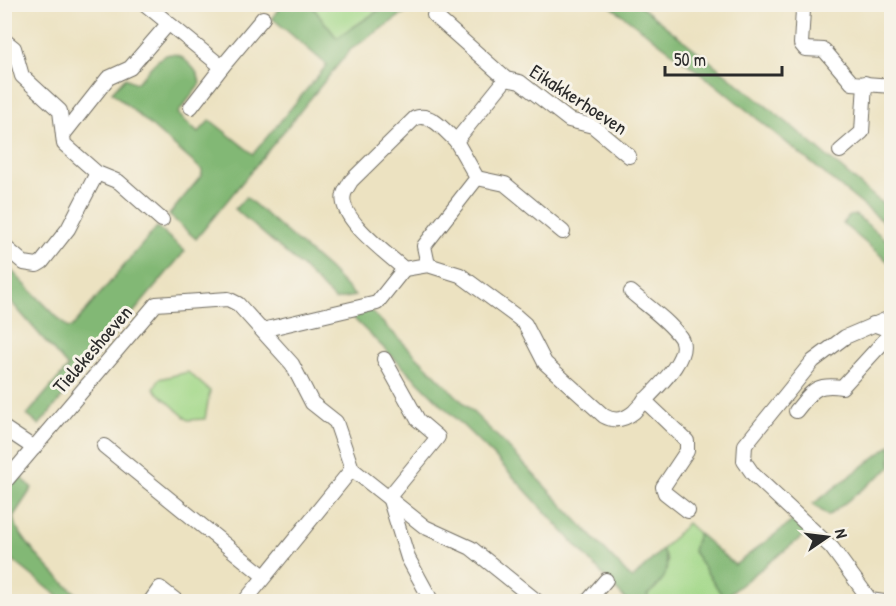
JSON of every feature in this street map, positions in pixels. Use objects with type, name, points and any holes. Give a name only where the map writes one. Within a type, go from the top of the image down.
[{"type":"street","points":[[145,4],[222,67]]},
{"type":"street","points":[[799,4],[803,10],[801,44],[805,49],[824,50],[852,83],[891,86]]},
{"type":"street","name":"Eikakkerhoeven","points":[[434,15],[506,79],[520,81],[569,120],[593,126],[629,156]]},
{"type":"street","points":[[191,107],[263,18]]},
{"type":"street","points":[[63,135],[108,78],[129,68],[168,24]]},
{"type":"street","points":[[4,40],[14,48],[22,76],[60,111],[64,144],[97,173],[119,182],[162,220]]},
{"type":"street","name":"Eikakkerhoeven","points":[[456,141],[506,79]]},
{"type":"street","points":[[840,151],[862,132],[865,83]]},
{"type":"street","points":[[404,269],[350,219],[344,204],[344,193],[351,181],[415,118],[420,116],[432,120],[456,141],[477,178],[505,184],[563,232]]},
{"type":"street","points":[[4,246],[24,263],[37,265],[42,262],[68,229],[97,173]]},
{"type":"street","points":[[428,265],[424,246],[477,178]]},
{"type":"street","points":[[262,330],[377,303],[404,269],[428,265],[460,275],[525,324],[545,363],[604,416],[612,420],[627,417],[681,360],[685,349],[681,338],[631,292]]},
{"type":"street","name":"Tielekeshoeven","points":[[4,483],[156,304],[228,300],[238,304],[292,364],[312,403],[336,423],[352,468]]},
{"type":"street","points":[[884,602],[870,600],[832,548],[753,474],[744,461],[745,445],[813,361],[845,337],[891,316]]},
{"type":"street","points":[[796,411],[815,388],[825,384],[842,387],[886,339],[889,330],[873,324]]},
{"type":"street","points":[[384,359],[418,420],[438,437],[389,497]]},
{"type":"street","points":[[644,400],[687,441],[687,451],[663,487],[665,493],[688,511]]},
{"type":"street","points":[[4,428],[34,448]]},
{"type":"street","points":[[104,446],[264,576]]},
{"type":"street","points":[[244,602],[352,468],[426,527],[471,548],[538,602]]},
{"type":"street","points":[[389,497],[408,558],[432,602]]},
{"type":"street","points":[[587,602],[606,580]]},
{"type":"street","points":[[150,602],[160,588],[178,602]]},
{"type":"green space","points":[[283,5],[311,5],[337,38],[387,5],[416,5],[350,50],[196,239],[169,215],[202,175],[202,170],[112,92],[125,78],[136,83],[152,65],[164,56],[178,55],[195,71],[200,84],[178,113],[180,116],[198,133],[210,120],[253,154],[327,65],[272,18]]},
{"type":"green space","points":[[311,5],[387,5],[337,38]]},
{"type":"green space","points":[[609,5],[639,5],[795,129],[891,211],[891,228],[716,85]]},
{"type":"green space","points":[[246,197],[329,269],[355,296],[335,300],[302,267],[235,209]]},
{"type":"green space","points":[[856,215],[891,244],[891,264],[843,224],[849,216]]},
{"type":"green space","points":[[157,227],[185,251],[39,425],[27,415],[68,367],[5,295],[5,264],[68,328],[72,327]]},
{"type":"green space","points":[[368,308],[506,445],[632,579],[662,550],[667,570],[658,585],[647,595],[650,601],[627,601],[494,456],[348,313]]},
{"type":"green space","points":[[188,372],[210,391],[205,419],[188,420],[154,389],[159,379]]},
{"type":"green space","points":[[891,445],[891,467],[828,516],[813,504]]},
{"type":"green space","points":[[19,475],[32,488],[13,517],[17,527],[44,563],[86,601],[64,601],[5,554],[4,493]]},
{"type":"green space","points":[[799,516],[812,529],[724,598],[693,551],[698,533],[735,565]]},
{"type":"green space","points":[[687,523],[698,533],[693,551],[724,598],[720,602],[650,602],[646,595],[658,586],[668,561],[662,550]]}]
